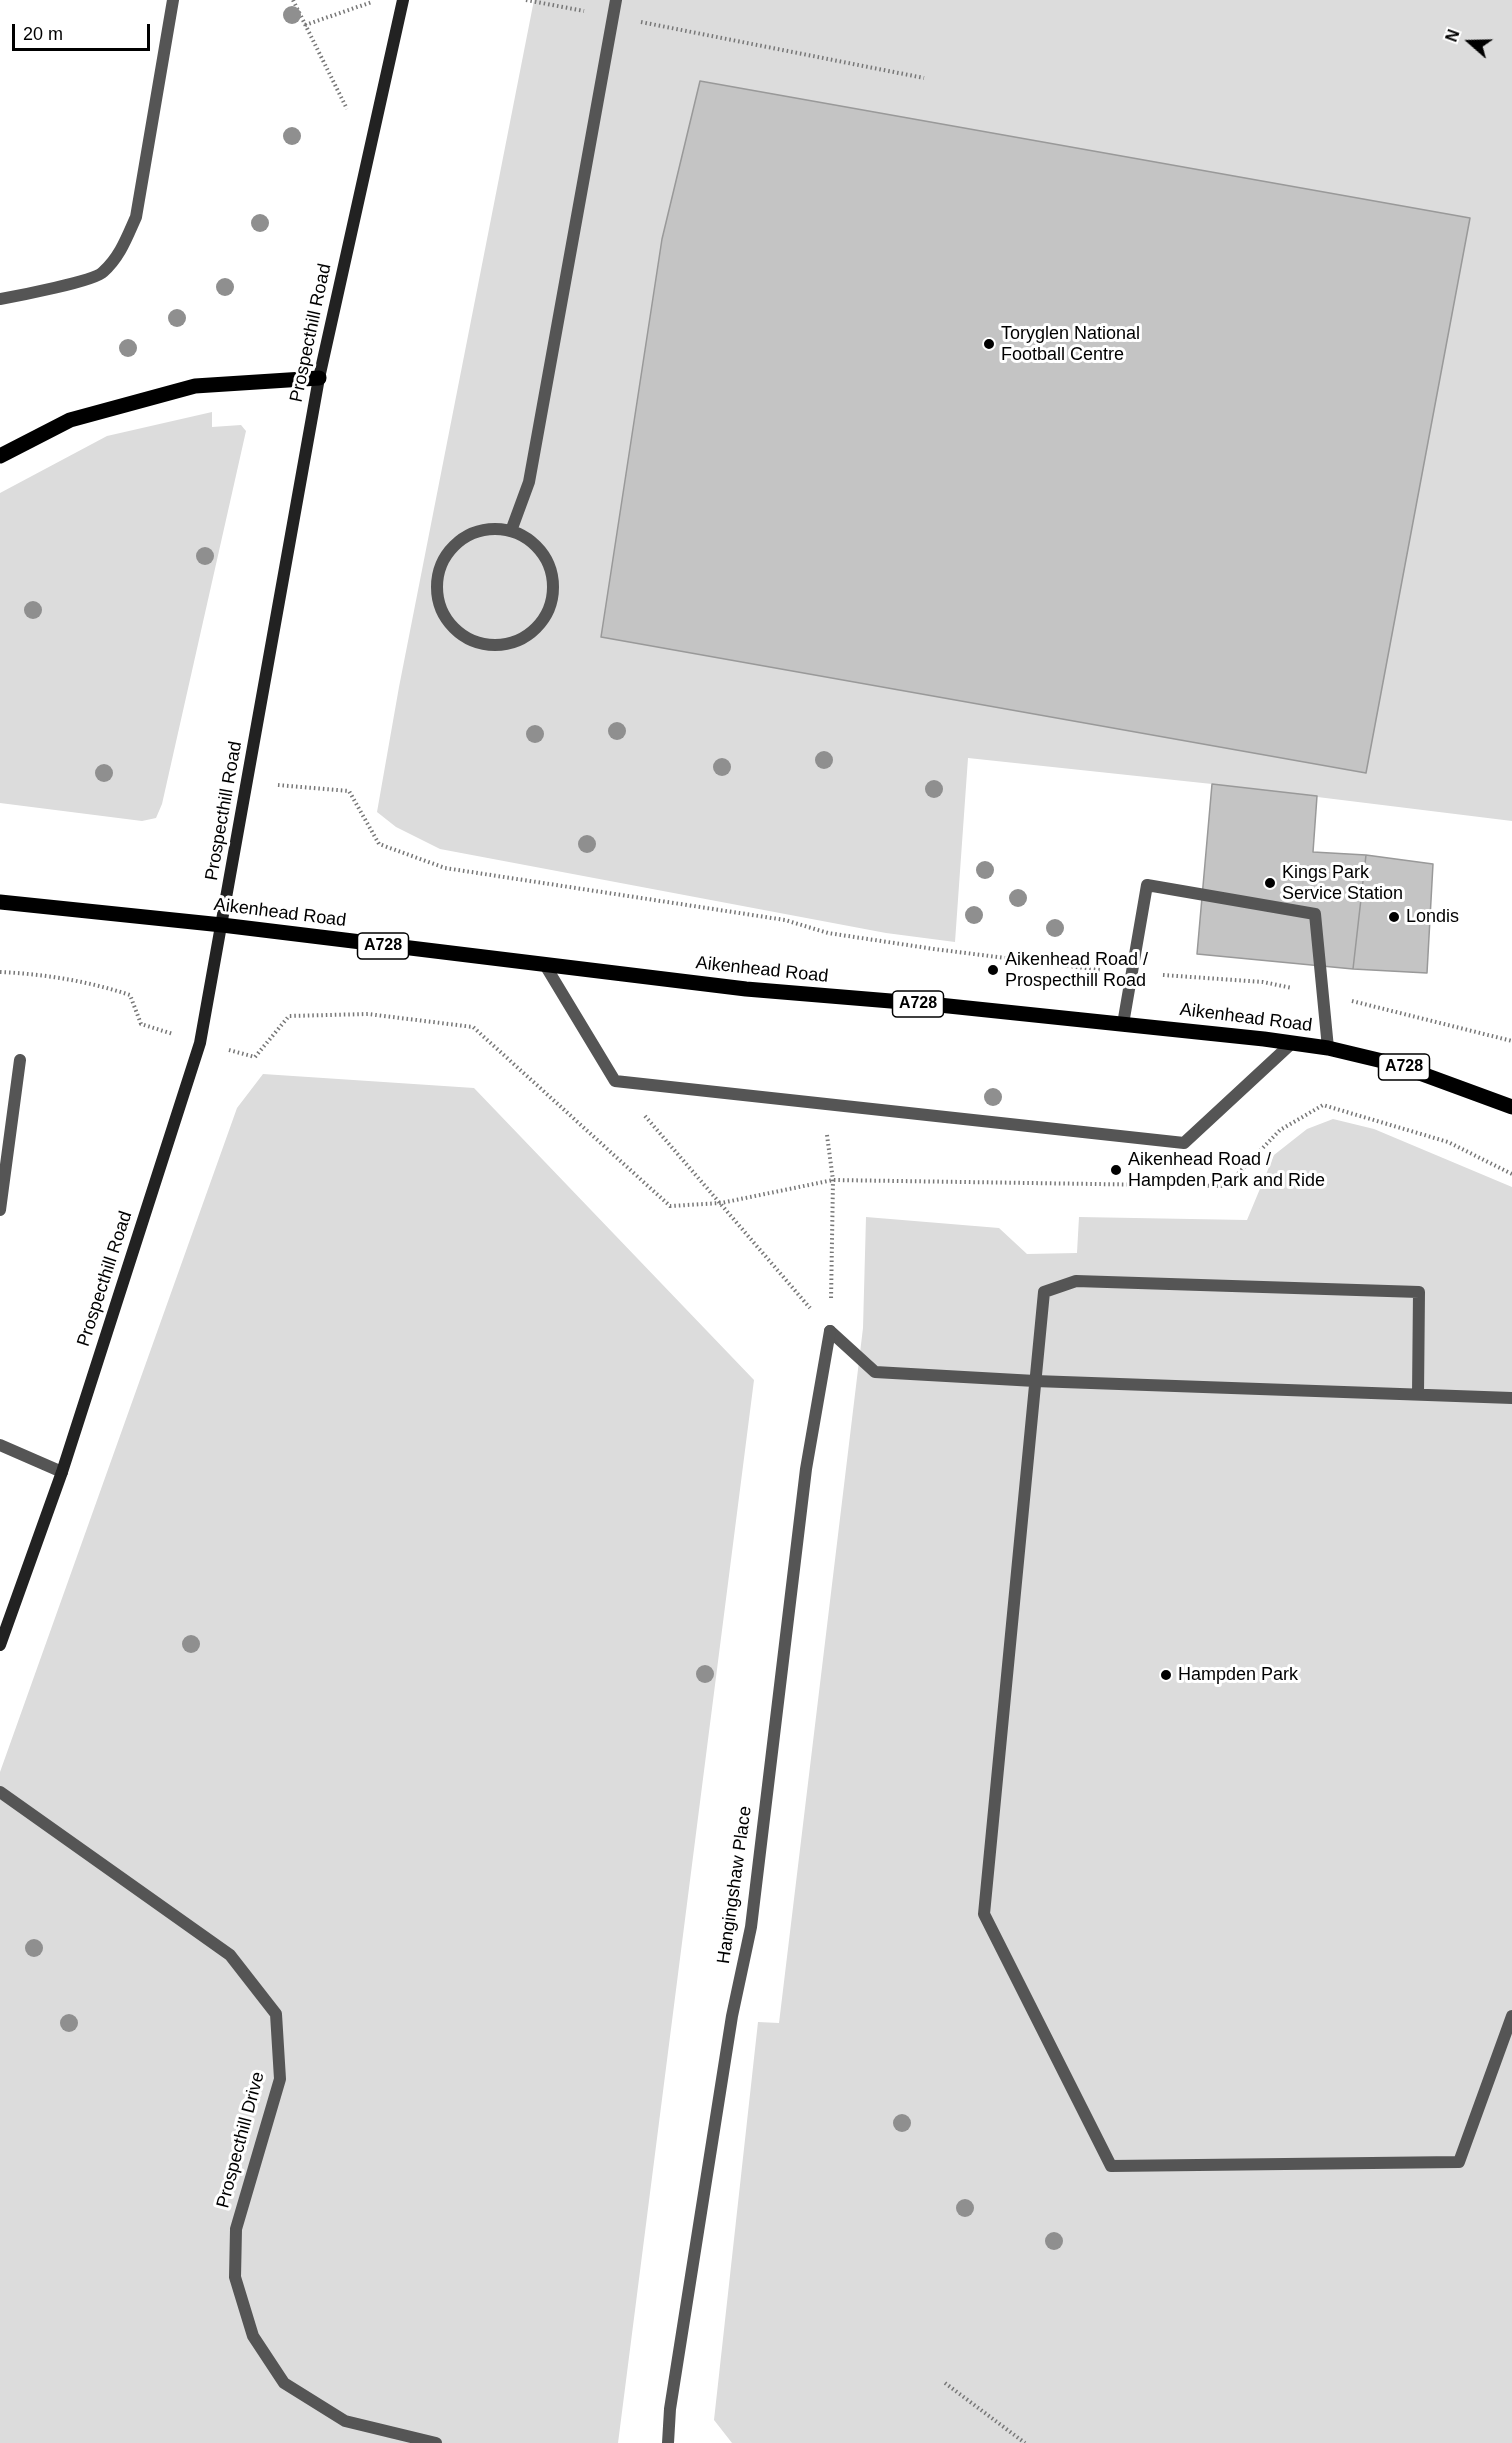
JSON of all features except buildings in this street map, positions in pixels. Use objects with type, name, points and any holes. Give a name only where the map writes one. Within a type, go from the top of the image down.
[{"type":"main road","name":"Prospecthill Road","points":[[0,1645],[62,1472],[200,1043],[319,378],[403,0]]},
{"type":"main road","points":[[0,456],[70,420],[195,386],[319,378]]},
{"type":"main road","name":"Aikenhead Road","points":[[0,902],[222,926],[746,989],[939,1005],[1292,1043],[1328,1048],[1395,1064],[1512,1107]]},
{"type":"street","points":[[0,299],[102,275],[122,249],[136,216],[173,0]]},
{"type":"street","points":[[511,531],[529,482],[616,0]]},
{"type":"street","points":[[491,529],[511,531],[528,539],[542,552],[550,569],[553,589],[549,608],[540,624],[526,637],[507,644],[488,645],[470,640],[454,630],[443,614],[437,596],[438,576],[444,559],[456,544],[472,533],[491,529]]},
{"type":"street","points":[[1123,1024],[1147,885],[1315,914],[1328,1048]]},
{"type":"street","points":[[545,965],[615,1081],[1184,1143],[1292,1043]]},
{"type":"street","points":[[0,1210],[20,1060]]},
{"type":"street","points":[[1418,1394],[1419,1292],[1076,1281],[1044,1292],[984,1914],[1111,2166],[1459,2162],[1512,2016]]},
{"type":"street","points":[[831,1331],[874,1372],[1035,1381],[1512,1398]]},
{"type":"street","name":"Hangingshaw Place","points":[[668,2443],[670,2409],[732,2016],[751,1927],[806,1469],[831,1331]]},
{"type":"street","points":[[0,1445],[62,1472]]},
{"type":"street","name":"Prospecthill Drive","points":[[0,1792],[230,1955],[276,2014],[280,2079],[236,2229],[235,2277],[253,2337],[284,2383],[345,2421],[436,2443]]},
{"type":"path","points":[[293,0],[369,153]]},
{"type":"path","points":[[305,25],[377,0]]},
{"type":"path","points":[[526,0],[924,78]]},
{"type":"path","points":[[247,783],[349,790],[378,844],[445,868],[785,920],[828,933],[934,949],[1132,972],[1263,982],[1400,1012],[1512,1041]]},
{"type":"path","points":[[615,1081],[831,1331]]},
{"type":"path","points":[[824,1104],[832,1180],[831,1331]]},
{"type":"path","points":[[945,2383],[1025,2443]]},
{"type":"shaded area","name":"Toryglen National Football Centre","points":[[534,0],[1512,0],[1512,821],[1212,784],[968,758],[955,942],[886,933],[440,849],[396,827],[377,812],[399,687]]},
{"type":"shaded area","points":[[212,412],[212,427],[241,425],[246,431],[162,804],[156,818],[142,821],[0,803],[0,493],[107,436]]},
{"type":"shaded area","points":[[263,1074],[474,1088],[754,1380],[618,2443],[0,2443],[0,1772],[237,1108]]},
{"type":"shaded area","name":"Hampden Park","points":[[1333,1119],[1374,1129],[1512,1187],[1512,2443],[732,2443],[714,2420],[758,2022],[779,2023],[863,1328],[866,1217],[999,1228],[1027,1254],[1077,1253],[1079,1217],[1247,1220],[1274,1155],[1307,1129]]},
{"type":"place","name":"Toryglen National Football Centre","points":[[989,344]]},
{"type":"place","name":"Kings Park Service Station","points":[[1270,883]]},
{"type":"place","name":"Londis","points":[[1394,917]]},
{"type":"place","name":"Aikenhead Road / Prospecthill Road","points":[[993,970]]},
{"type":"place","name":"Aikenhead Road / Hampden Park and Ride","points":[[1116,1170]]},
{"type":"place","name":"Hampden Park","points":[[1166,1675]]}]
